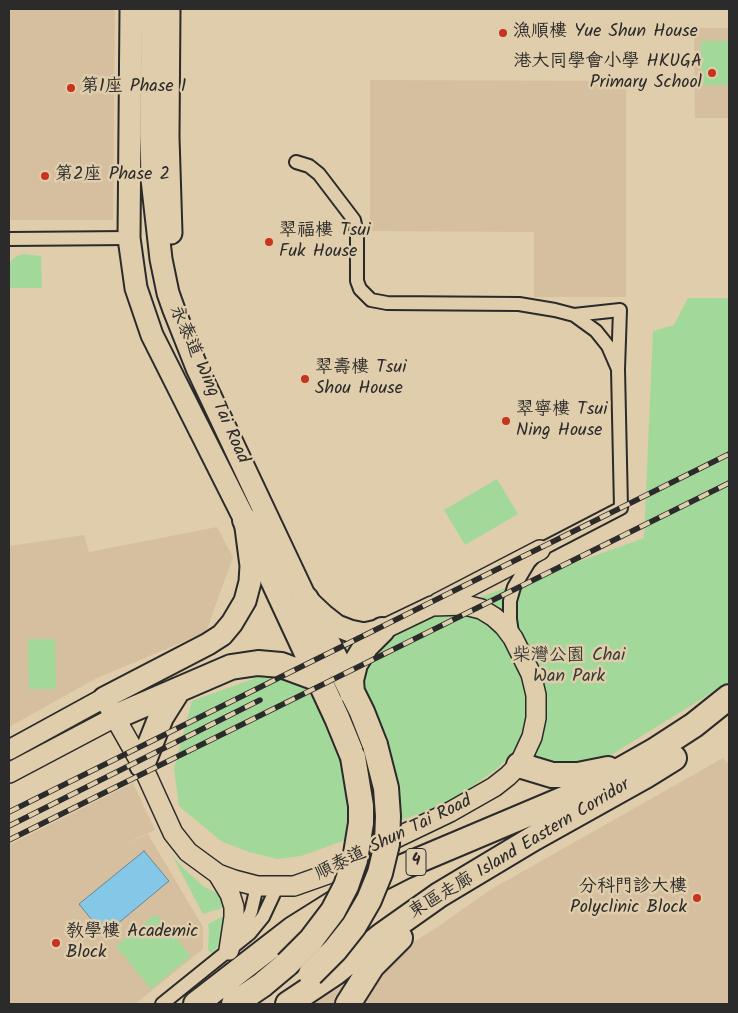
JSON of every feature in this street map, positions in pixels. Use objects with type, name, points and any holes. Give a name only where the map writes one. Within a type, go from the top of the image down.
[{"type":"highway","points":[[234,1004],[262,985],[287,964],[312,940],[333,911],[346,886],[355,860],[361,823],[361,806],[353,757],[337,718],[245,520]]},
{"type":"highway","points":[[272,1004],[311,974],[335,950],[354,926],[370,900],[380,873],[387,844],[386,788],[375,745],[365,720],[306,599]]},
{"type":"highway","points":[[352,693],[351,680],[355,664],[366,646],[382,630]]},
{"type":"highway","points":[[110,708],[178,690],[231,667],[258,663],[280,665],[319,679]]},
{"type":"highway","points":[[142,765],[160,717],[178,690]]},
{"type":"highway","name":"東區走廊 Island Eastern Corridor","points":[[196,1004],[293,929],[344,897],[405,866],[585,790],[654,751],[694,725],[729,697]]},
{"type":"highway","name":"東區走廊 Island Eastern Corridor","points":[[288,1004],[336,972],[408,916],[548,830],[645,776],[690,746],[729,716]]},
{"type":"highway","points":[[519,765],[552,775],[578,775],[622,764],[654,751]]},
{"type":"highway","points":[[348,1004],[364,976],[384,953],[423,917],[478,872]]},
{"type":"main road","name":"永泰道 Wing Tai Road","points":[[110,708],[222,634],[232,623],[245,601],[250,582],[251,566],[245,520],[146,320],[136,288],[129,238],[131,9]]},
{"type":"main road","name":"永泰道 Wing Tai Road","points":[[152,9],[152,179],[158,238],[168,293],[197,368],[306,599]]},
{"type":"main road","points":[[168,293],[171,238],[168,138],[169,9]]},
{"type":"main road","points":[[306,599],[323,615],[344,628],[364,634],[382,630]]},
{"type":"street","points":[[296,162],[309,166],[319,174],[354,220],[357,230],[357,281],[365,296],[379,303],[519,304],[574,315],[605,312]]},
{"type":"street","points":[[9,239],[129,238]]},
{"type":"street","points":[[382,630],[621,508],[618,369],[620,310],[598,313],[594,318],[593,325],[608,346],[618,369]]},
{"type":"street","points":[[574,315],[596,331]]},
{"type":"street","points":[[513,638],[510,619],[512,594],[521,574],[540,550]]},
{"type":"street","name":"順泰道 Shun Tai Road","points":[[110,708],[142,765],[173,833],[179,842],[198,861],[218,874],[244,884],[278,887],[294,886],[328,874],[350,860],[474,800],[494,787],[519,765],[532,737],[536,718],[536,694],[531,674],[513,638],[504,626],[481,609],[465,605],[432,606]]},
{"type":"street","points":[[9,750],[110,708]]},
{"type":"street","points":[[9,773],[110,708]]},
{"type":"street","points":[[218,874],[230,894],[234,907],[229,950]]},
{"type":"street","points":[[229,950],[243,929],[251,912],[257,886]]},
{"type":"street","points":[[162,1004],[250,934],[264,916],[278,887]]},
{"type":"shaded area","points":[[9,9],[115,9],[113,220],[9,220]]},
{"type":"shaded area","name":"港大同學會小學 HKUGA Primary School","points":[[694,28],[729,28],[729,118],[695,118]]},
{"type":"shaded area","points":[[370,80],[626,81],[626,297],[534,297],[534,232],[370,231]]},
{"type":"shaded area","points":[[217,527],[233,557],[206,632],[95,679],[9,727],[9,546],[84,535],[89,552]]},
{"type":"shaded area","points":[[723,758],[729,764],[729,1004],[313,1004],[433,930],[490,890]]},
{"type":"shaded area","points":[[133,783],[155,830],[110,851],[148,834],[203,927],[203,949],[135,1004],[9,1004],[9,845]]},
{"type":"green space","points":[[701,41],[729,41],[729,85],[701,85]]},
{"type":"green space","points":[[23,254],[41,256],[42,288],[9,288],[9,263],[15,257]]},
{"type":"green space","name":"柴灣公園 Chai Wan Park","points":[[688,298],[729,298],[729,682],[611,755],[570,771],[514,750],[498,768],[449,803],[301,856],[277,859],[249,852],[221,841],[179,806],[174,768],[192,701],[644,538],[653,331],[674,325]]},
{"type":"green space","points":[[497,479],[518,514],[465,545],[444,510]]},
{"type":"green space","points":[[28,639],[55,639],[56,689],[29,689]]},
{"type":"green space","points":[[172,855],[203,886],[224,897],[225,907],[203,914]]},
{"type":"green space","points":[[156,914],[191,956],[151,989],[116,946]]},
{"type":"green space","points":[[227,914],[226,936],[212,954],[208,950],[208,924]]},
{"type":"water","points":[[144,851],[169,881],[104,935],[79,904]]},
{"type":"railway","points":[[9,812],[729,454]]},
{"type":"railway","points":[[9,840],[729,483]]},
{"type":"railway","points":[[9,826],[260,700]]},
{"type":"place","name":"漁順樓 Yue Shun House","points":[[503,33]]},
{"type":"place","name":"港大同學會小學 HKUGA Primary School","points":[[712,73]]},
{"type":"place","name":"第1座 Phase 1","points":[[71,88]]},
{"type":"place","name":"第2座 Phase 2","points":[[45,176]]},
{"type":"place","name":"翠福樓 Tsui Fuk House","points":[[269,242]]},
{"type":"place","name":"翠壽樓 Tsui Shou House","points":[[305,379]]},
{"type":"place","name":"翠寧樓 Tsui Ning House","points":[[506,421]]},
{"type":"place","name":"分科門診大樓 Polyclinic Block","points":[[697,898]]},
{"type":"place","name":"教學樓 Academic Block","points":[[56,943]]}]
